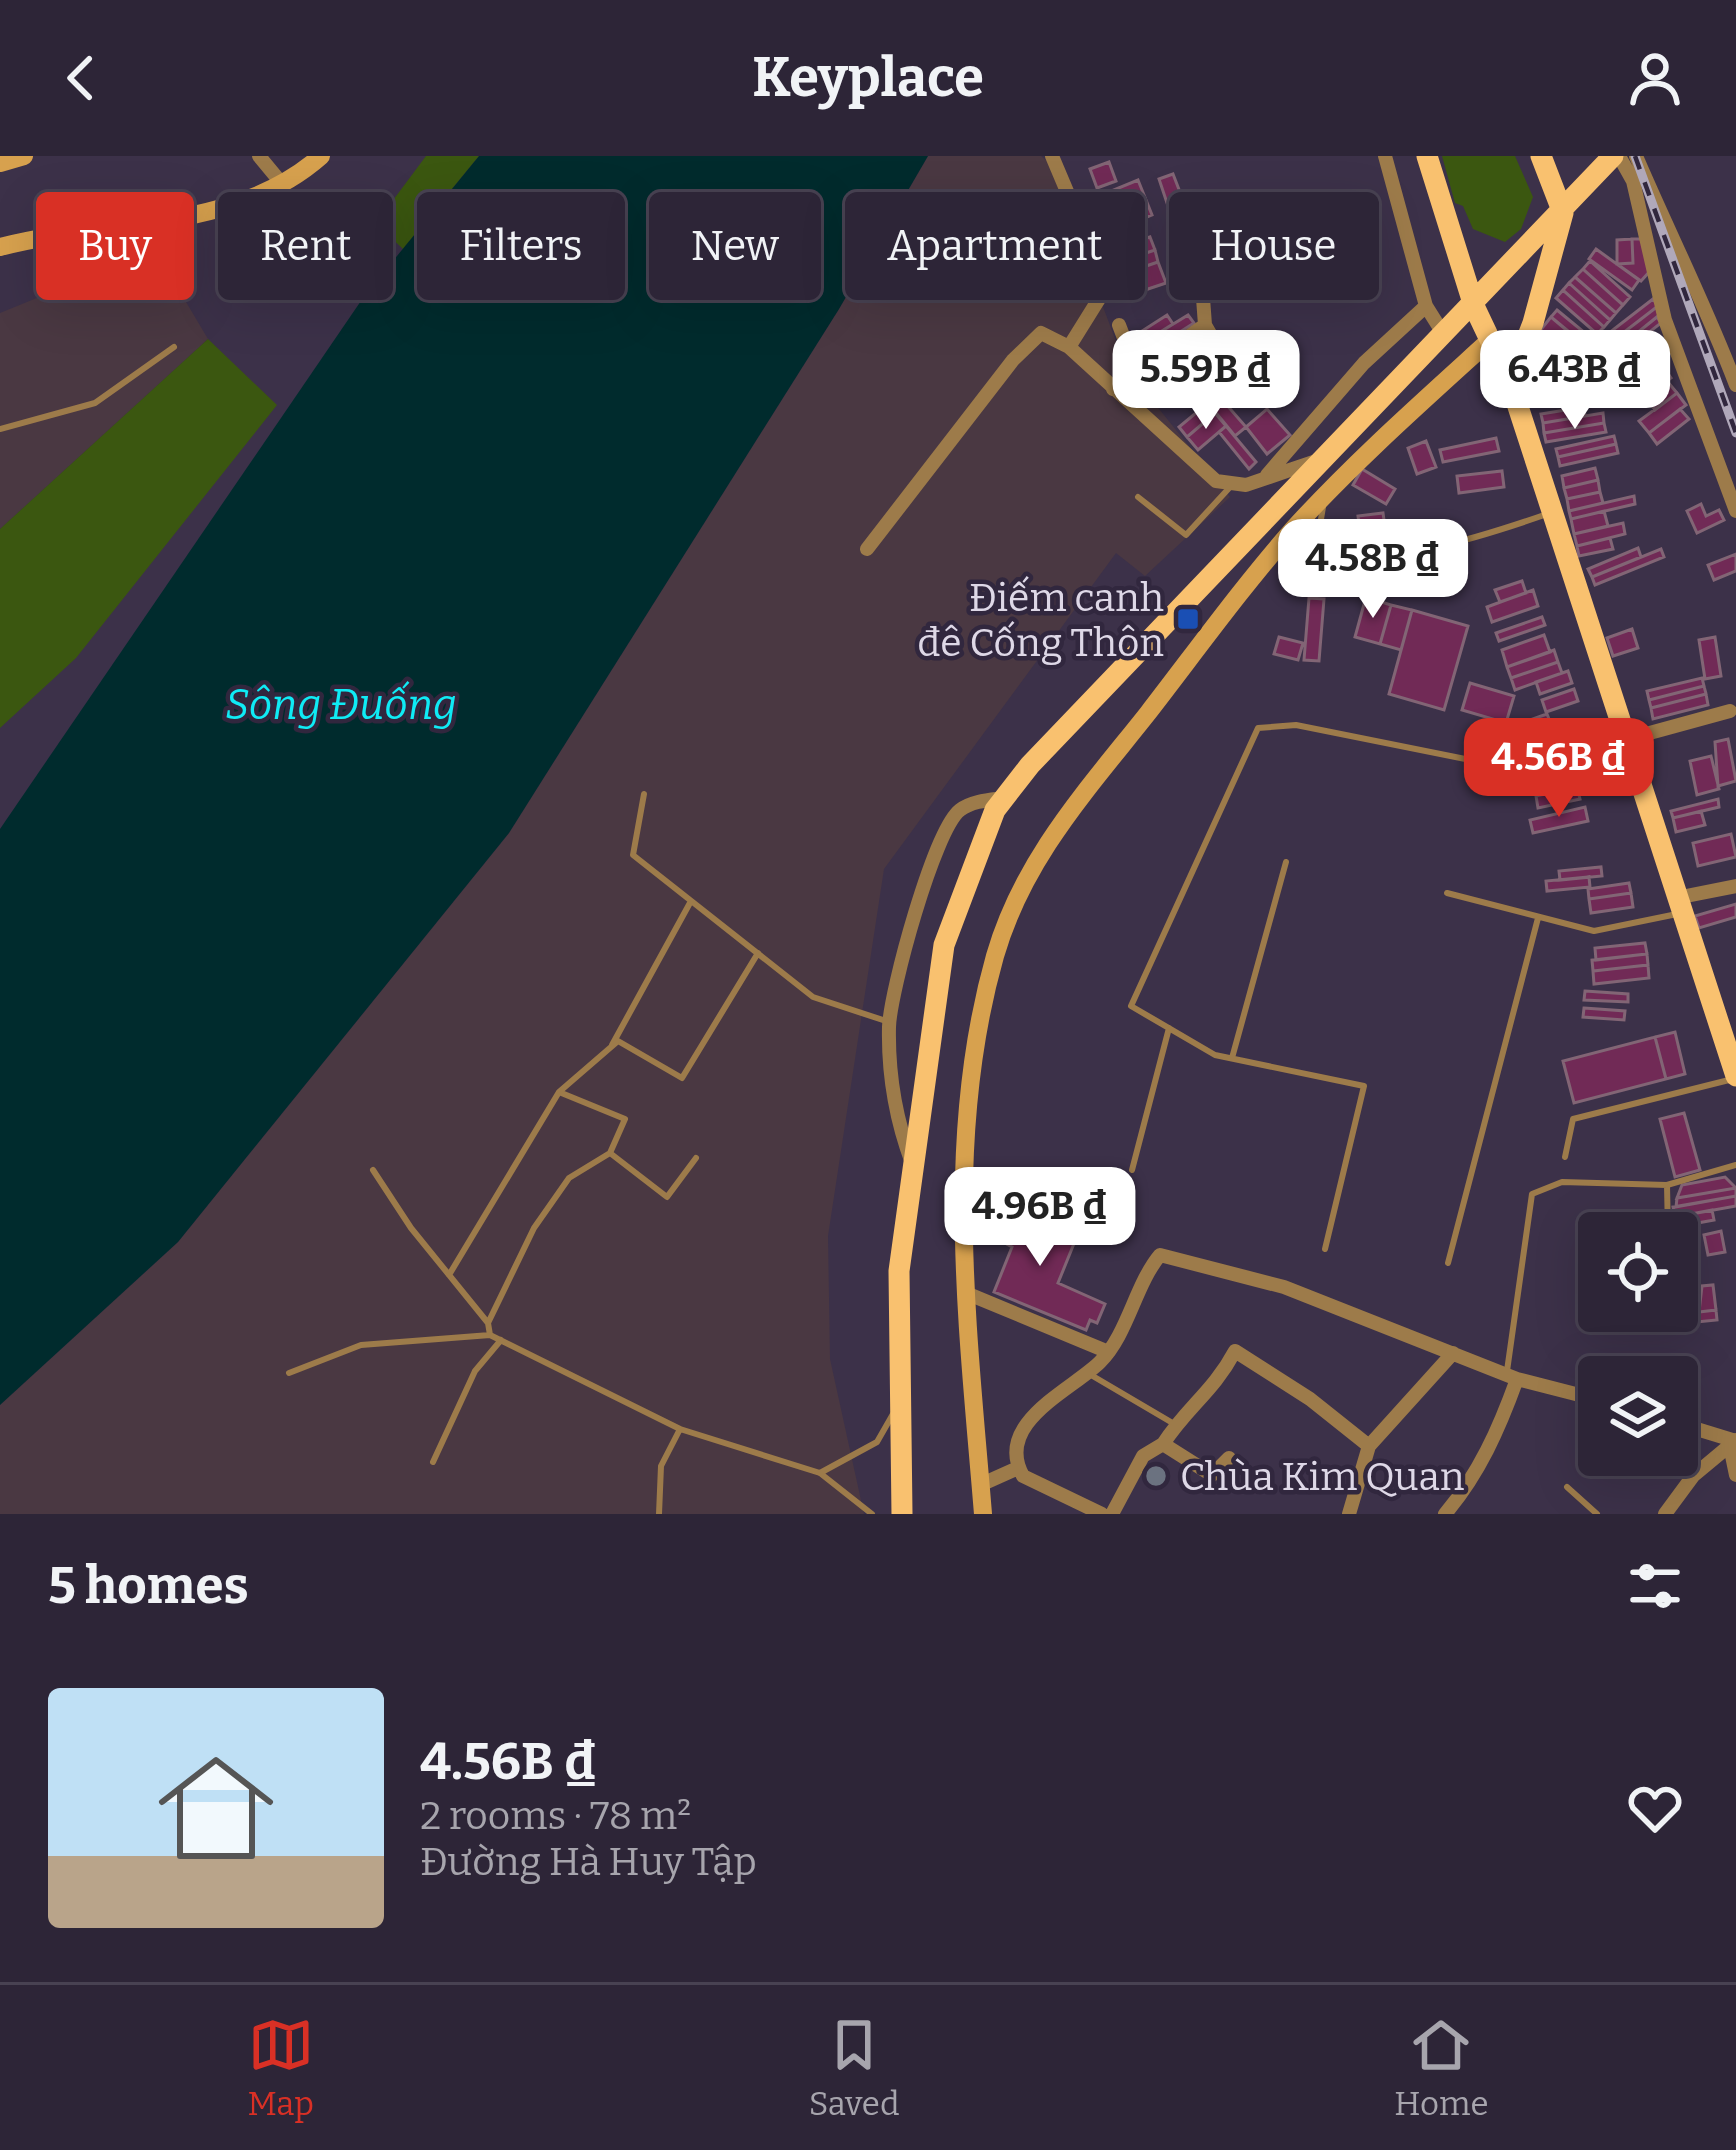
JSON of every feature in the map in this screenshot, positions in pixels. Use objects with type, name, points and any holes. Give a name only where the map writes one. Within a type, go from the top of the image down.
[{"type":"main road","points":[[1427,156],[1474,306],[1510,382],[1736,1077]]},
{"type":"main road","points":[[1510,382],[1533,323],[1563,213],[1541,156]]},
{"type":"main road","points":[[902,1514],[899,1271],[944,945],[970,868],[1004,798],[1441,330],[1474,306],[1616,156]]},
{"type":"street","points":[[0,163],[23,156]]},
{"type":"street","points":[[259,156],[283,184]]},
{"type":"street","points":[[0,247],[215,210],[283,184],[321,156]]},
{"type":"street","points":[[1052,156],[1107,286],[1069,347]]},
{"type":"street","points":[[1385,156],[1426,306],[1441,330]]},
{"type":"street","points":[[1616,156],[1633,181],[1666,320],[1736,511]]},
{"type":"street","points":[[1636,156],[1671,240],[1696,279],[1736,385]]},
{"type":"street","points":[[1202,300],[1205,325],[1233,373]]},
{"type":"street","points":[[1264,479],[1364,363],[1426,306]]},
{"type":"street","points":[[1119,325],[1137,372]]},
{"type":"street","points":[[1113,389],[1205,325]]},
{"type":"street","points":[[867,549],[1013,360],[1041,333],[1069,347],[1216,481],[1234,484],[1264,479],[1321,459]]},
{"type":"street","points":[[982,1514],[966,1293],[962,1146],[987,986],[1018,893],[1070,808],[1324,496],[1490,340]]},
{"type":"street","points":[[1622,735],[1730,711]]},
{"type":"street","points":[[914,1168],[894,1100],[889,1022],[921,894],[953,818],[971,804],[1004,798]]},
{"type":"street","points":[[1678,906],[1736,886]]},
{"type":"street","points":[[1102,1514],[1036,1486],[1018,1468],[1019,1442],[1050,1396],[1106,1351],[1156,1258],[1166,1254],[1284,1286],[1512,1377],[1578,1394]]},
{"type":"street","points":[[966,1293],[1106,1351]]},
{"type":"street","points":[[1112,1514],[1143,1456],[1163,1444],[1192,1401],[1212,1393],[1235,1351],[1310,1399],[1369,1446]]},
{"type":"street","points":[[1349,1514],[1369,1446],[1453,1352]]},
{"type":"street","points":[[1445,1514],[1468,1487],[1489,1448],[1512,1377]]},
{"type":"street","points":[[1698,1430],[1734,1442]]},
{"type":"street","points":[[1734,1442],[1736,1475]]},
{"type":"street","points":[[1665,1514],[1693,1475],[1734,1442]]},
{"type":"street","points":[[1163,1444],[1212,1474],[1228,1458]]},
{"type":"street","points":[[980,1485],[1018,1468]]},
{"type":"lane","points":[[0,428],[95,403],[174,346]]},
{"type":"lane","points":[[1138,497],[1186,535],[1234,484]]},
{"type":"lane","points":[[1310,586],[1324,496]]},
{"type":"lane","points":[[1315,557],[1369,561],[1437,547],[1551,513]]},
{"type":"lane","points":[[1324,1249],[1364,1086],[1215,1055],[1131,1006],[1258,728],[1296,724],[1500,766],[1622,735]]},
{"type":"lane","points":[[644,794],[633,855],[813,997],[889,1022]]},
{"type":"lane","points":[[1232,1058],[1286,862]]},
{"type":"lane","points":[[1447,893],[1594,931],[1678,906]]},
{"type":"lane","points":[[609,1049],[691,901]]},
{"type":"lane","points":[[1448,1263],[1538,918]]},
{"type":"lane","points":[[449,1275],[559,1092],[618,1042],[682,1078],[758,953]]},
{"type":"lane","points":[[1132,1170],[1169,1028]]},
{"type":"lane","points":[[1565,1157],[1573,1119],[1736,1077]]},
{"type":"lane","points":[[488,1322],[534,1228],[569,1178],[610,1153],[625,1119],[559,1092]]},
{"type":"lane","points":[[610,1153],[667,1197],[696,1158]]},
{"type":"lane","points":[[1512,1377],[1532,1194],[1562,1182],[1667,1185],[1736,1165]]},
{"type":"lane","points":[[374,1170],[488,1322],[490,1335]]},
{"type":"lane","points":[[1667,1185],[1668,1212]]},
{"type":"lane","points":[[289,1373],[362,1345],[490,1335],[680,1429],[820,1473],[872,1514]]},
{"type":"lane","points":[[433,1462],[475,1371],[501,1340]]},
{"type":"lane","points":[[1085,1372],[1176,1425]]},
{"type":"lane","points":[[820,1473],[878,1442],[901,1399]]},
{"type":"lane","points":[[659,1514],[661,1466],[680,1429]]},
{"type":"lane","points":[[1567,1487],[1597,1514]]},
{"type":"shaded area","points":[[928,156],[1041,156],[1049,163],[1060,192],[907,192]]},
{"type":"shaded area","points":[[36,298],[185,300],[208,339],[0,529],[0,313]]},
{"type":"shaded area","points":[[845,299],[1100,300],[1126,368],[1230,497],[1145,576],[1116,553],[884,869],[828,1236],[830,1359],[864,1514],[0,1514],[0,1405],[178,1242],[509,833]]},
{"type":"green space","points":[[426,156],[479,156],[450,192],[417,192],[417,232],[403,249],[393,239],[393,200]]},
{"type":"green space","points":[[1442,156],[1515,156],[1533,197],[1521,229],[1505,242],[1473,229],[1463,206],[1455,203]]},
{"type":"green space","points":[[208,339],[277,405],[76,658],[0,728],[0,529]]},
{"type":"water","name":"Sông Đuống","points":[[479,156],[928,156],[907,192],[845,192],[845,299],[509,833],[178,1242],[0,1405],[0,829],[362,300],[393,300],[393,261],[417,232],[417,300],[625,300],[625,192],[449,192]]},
{"type":"building","points":[[1109,162],[1116,181],[1097,188],[1090,169]]},
{"type":"building","points":[[1173,174],[1180,192],[1169,192],[1168,206],[1159,179]]},
{"type":"building","points":[[1138,180],[1143,192],[1111,192]]},
{"type":"building","points":[[1150,237],[1155,250],[1145,253],[1145,239]]},
{"type":"building","points":[[1632,239],[1643,239],[1650,271],[1641,281],[1617,264],[1633,263]]},
{"type":"building","points":[[1632,239],[1633,263],[1617,264],[1617,240]]},
{"type":"building","points":[[1596,249],[1639,280],[1632,290],[1589,259]]},
{"type":"building","points":[[1155,250],[1158,262],[1145,266],[1145,253]]},
{"type":"building","points":[[1590,261],[1630,297],[1623,305],[1583,269]]},
{"type":"building","points":[[1158,262],[1166,283],[1145,290],[1145,266]]},
{"type":"building","points":[[1583,269],[1623,305],[1616,313],[1575,277]]},
{"type":"building","points":[[1575,277],[1616,313],[1610,320],[1569,283]]},
{"type":"building","points":[[1569,283],[1610,320],[1604,327],[1563,290]]},
{"type":"building","points":[[1563,290],[1604,327],[1597,334],[1556,298]]},
{"type":"building","points":[[1653,299],[1658,306],[1610,343],[1605,336]]},
{"type":"building","points":[[1658,306],[1663,312],[1616,350],[1610,343]]},
{"type":"building","points":[[1557,310],[1591,338],[1585,345],[1551,317]]},
{"type":"building","points":[[1167,315],[1173,324],[1144,342],[1139,333]]},
{"type":"building","points":[[1188,315],[1194,323],[1150,351],[1144,342]]},
{"type":"building","points":[[1551,317],[1590,350],[1577,365],[1539,332]]},
{"type":"building","points":[[1657,317],[1661,323],[1620,355],[1616,350]]},
{"type":"building","points":[[1653,345],[1661,355],[1635,375],[1627,365]]},
{"type":"building","points":[[1199,350],[1216,373],[1185,397],[1168,374]]},
{"type":"building","points":[[1657,358],[1665,369],[1628,397],[1620,387]]},
{"type":"building","points":[[1665,369],[1671,378],[1635,406],[1628,397]]},
{"type":"building","points":[[1604,376],[1606,385],[1539,396],[1537,386]]},
{"type":"building","points":[[1667,381],[1677,393],[1655,410],[1646,398]]},
{"type":"building","points":[[1606,385],[1607,395],[1540,406],[1539,396]]},
{"type":"building","points":[[1677,393],[1686,405],[1649,433],[1639,421]]},
{"type":"building","points":[[1218,395],[1246,427],[1235,436],[1208,403]]},
{"type":"building","points":[[1208,403],[1215,413],[1187,437],[1179,427]]},
{"type":"building","points":[[1584,407],[1585,416],[1543,423],[1541,414]]},
{"type":"building","points":[[1267,409],[1290,435],[1267,454],[1246,427]]},
{"type":"building","points":[[1680,409],[1689,419],[1657,444],[1649,433]]},
{"type":"building","points":[[1215,413],[1226,426],[1198,450],[1187,437]]},
{"type":"building","points":[[1603,413],[1604,423],[1544,433],[1543,423]]},
{"type":"building","points":[[1604,423],[1606,432],[1546,442],[1544,433]]},
{"type":"building","points":[[1226,426],[1256,462],[1249,469],[1219,432]]},
{"type":"building","points":[[1614,436],[1616,444],[1558,457],[1556,449]]},
{"type":"building","points":[[1496,438],[1499,451],[1443,462],[1440,450]]},
{"type":"building","points":[[1426,441],[1436,467],[1417,474],[1408,448]]},
{"type":"building","points":[[1616,444],[1618,453],[1560,466],[1558,457]]},
{"type":"building","points":[[1595,468],[1598,480],[1564,488],[1562,476]]},
{"type":"building","points":[[1362,469],[1395,489],[1386,504],[1353,485]]},
{"type":"building","points":[[1502,471],[1504,487],[1459,493],[1457,476]]},
{"type":"building","points":[[1598,480],[1600,492],[1567,499],[1564,488]]},
{"type":"building","points":[[1600,492],[1603,503],[1569,511],[1567,499]]},
{"type":"building","points":[[1634,496],[1635,504],[1571,519],[1569,511]]},
{"type":"building","points":[[1701,504],[1706,516],[1719,510],[1724,520],[1697,533],[1687,511]]},
{"type":"building","points":[[1604,511],[1608,526],[1574,534],[1571,519]]},
{"type":"building","points":[[1383,513],[1385,527],[1360,531],[1358,516]]},
{"type":"building","points":[[1623,523],[1625,534],[1577,546],[1574,534]]},
{"type":"building","points":[[1610,538],[1613,549],[1579,556],[1577,546]]},
{"type":"building","points":[[1638,548],[1641,557],[1592,577],[1588,569]]},
{"type":"building","points":[[1661,549],[1664,557],[1595,585],[1592,577]]},
{"type":"building","points":[[1433,551],[1440,584],[1421,588],[1414,555]]},
{"type":"building","points":[[1736,554],[1736,571],[1714,580],[1708,565]]},
{"type":"building","points":[[1412,562],[1415,590],[1396,592],[1394,564]]},
{"type":"building","points":[[1522,581],[1526,593],[1500,602],[1495,590]]},
{"type":"building","points":[[1533,590],[1538,606],[1492,622],[1487,607]]},
{"type":"building","points":[[1366,597],[1391,605],[1380,644],[1355,637]]},
{"type":"building","points":[[1309,598],[1324,599],[1319,661],[1304,660]]},
{"type":"building","points":[[1391,605],[1412,610],[1401,650],[1380,644]]},
{"type":"building","points":[[1412,610],[1468,626],[1444,710],[1389,694]]},
{"type":"building","points":[[1542,617],[1545,625],[1499,641],[1496,633]]},
{"type":"building","points":[[1632,629],[1638,648],[1613,656],[1607,638]]},
{"type":"building","points":[[1544,635],[1550,652],[1507,667],[1502,650]]},
{"type":"building","points":[[1279,637],[1303,643],[1298,660],[1274,654]]},
{"type":"building","points":[[1715,637],[1721,676],[1705,679],[1699,640]]},
{"type":"building","points":[[1554,650],[1558,662],[1511,678],[1507,667]]},
{"type":"building","points":[[1558,662],[1562,673],[1515,690],[1511,678]]},
{"type":"building","points":[[1568,671],[1572,683],[1540,694],[1536,682]]},
{"type":"building","points":[[1702,678],[1704,686],[1649,700],[1647,691]]},
{"type":"building","points":[[1470,683],[1514,696],[1506,723],[1462,710]]},
{"type":"building","points":[[1704,686],[1706,694],[1651,708],[1649,700]]},
{"type":"building","points":[[1574,689],[1578,701],[1546,712],[1542,700]]},
{"type":"building","points":[[1706,694],[1708,705],[1653,719],[1651,708]]},
{"type":"building","points":[[1547,714],[1553,729],[1524,740],[1519,724]]},
{"type":"building","points":[[1578,721],[1581,730],[1535,746],[1531,737]]},
{"type":"building","points":[[1728,739],[1736,781],[1718,786],[1715,742]]},
{"type":"building","points":[[1711,756],[1719,789],[1697,795],[1690,761]]},
{"type":"building","points":[[1572,760],[1575,775],[1533,785],[1530,769]]},
{"type":"building","points":[[1575,775],[1577,787],[1536,796],[1533,785]]},
{"type":"building","points":[[1577,787],[1580,799],[1538,808],[1536,796]]},
{"type":"building","points":[[1718,799],[1719,807],[1673,818],[1671,811]]},
{"type":"building","points":[[1585,807],[1588,821],[1533,833],[1530,820]]},
{"type":"building","points":[[1701,811],[1705,825],[1676,832],[1673,818]]},
{"type":"building","points":[[1731,834],[1736,857],[1698,866],[1693,843]]},
{"type":"building","points":[[1601,867],[1602,876],[1560,880],[1559,871]]},
{"type":"building","points":[[1589,877],[1590,887],[1547,891],[1546,881]]},
{"type":"building","points":[[1629,883],[1631,893],[1589,899],[1588,889]]},
{"type":"building","points":[[1631,893],[1633,907],[1591,913],[1589,899]]},
{"type":"building","points":[[1736,904],[1736,917],[1699,928],[1695,916]]},
{"type":"building","points":[[1645,943],[1647,954],[1596,960],[1595,948]]},
{"type":"building","points":[[1647,954],[1648,965],[1593,971],[1592,960]]},
{"type":"building","points":[[1648,965],[1649,978],[1594,984],[1593,971]]},
{"type":"building","points":[[1585,991],[1628,994],[1628,1002],[1584,1000]]},
{"type":"building","points":[[1584,1008],[1625,1011],[1624,1020],[1583,1017]]},
{"type":"building","points":[[1675,1032],[1685,1074],[1666,1079],[1655,1037]]},
{"type":"building","points":[[1655,1037],[1666,1079],[1574,1103],[1563,1061]]},
{"type":"building","points":[[1684,1113],[1700,1170],[1675,1177],[1660,1119]]},
{"type":"building","points":[[1725,1177],[1736,1188],[1677,1198],[1682,1185]]},
{"type":"building","points":[[1736,1188],[1736,1196],[1676,1207],[1677,1198]]},
{"type":"building","points":[[1736,1196],[1736,1206],[1698,1213],[1674,1212],[1673,1207]]},
{"type":"building","points":[[995,1209],[1018,1218],[1024,1213],[1077,1236],[1058,1283],[1105,1304],[1097,1323],[1090,1320],[1086,1330],[994,1292],[1012,1247],[985,1232]]},
{"type":"building","points":[[1712,1210],[1714,1220],[1698,1223],[1698,1213]]},
{"type":"building","points":[[1721,1231],[1725,1252],[1708,1255],[1704,1235]]},
{"type":"building","points":[[1713,1285],[1716,1310],[1699,1312],[1702,1286]]},
{"type":"building","points":[[1716,1310],[1717,1320],[1698,1322],[1698,1312]]},
{"type":"railway","points":[[1635,156],[1736,433]]},
{"type":"place","name":"Điếm canh đê Cống Thôn","points":[[1188,619]]},
{"type":"place","name":"Chùa Kim Quan","points":[[1156,1476]]}]
